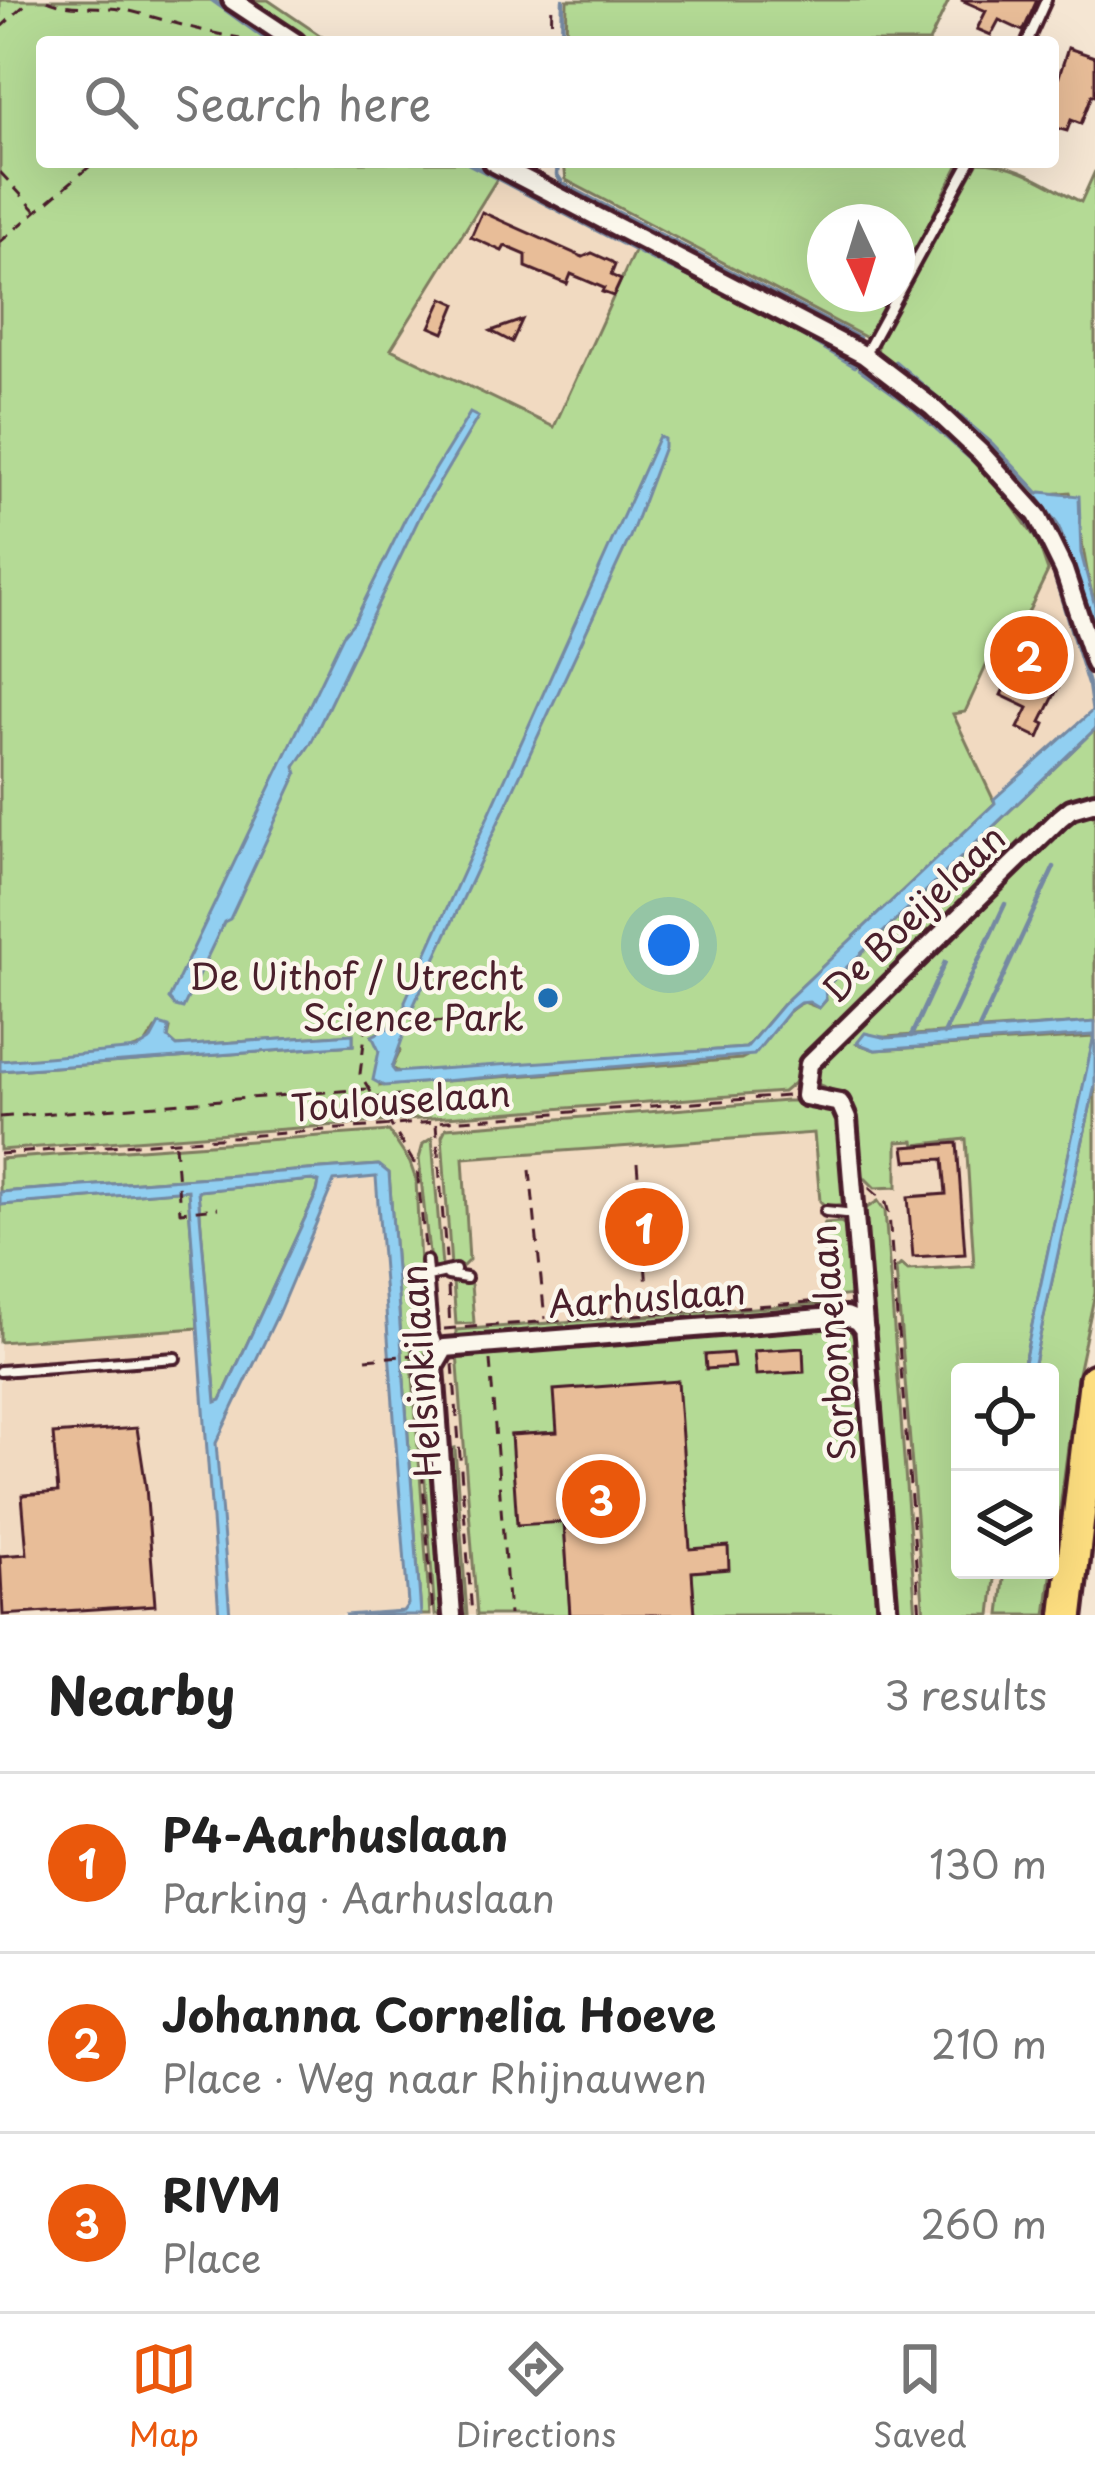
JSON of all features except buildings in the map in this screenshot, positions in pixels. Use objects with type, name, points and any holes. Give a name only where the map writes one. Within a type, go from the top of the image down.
[{"type":"highway","points":[[1067,1615],[1095,1380]]},
{"type":"street","points":[[232,0],[253,24],[281,36]]},
{"type":"street","points":[[504,168],[864,355],[932,407],[1037,515],[1064,570],[1095,664]]},
{"type":"street","name":"De Boeijelaan","points":[[806,1096],[809,1064],[847,1025],[1060,818],[1071,809],[1095,802]]},
{"type":"street","name":"Sorbonnelaan","points":[[806,1096],[831,1098],[844,1110],[888,1615]]},
{"type":"street","points":[[839,1317],[859,1321],[867,1337]]},
{"type":"street","name":"Aarhuslaan","points":[[444,1349],[839,1317]]},
{"type":"street","name":"Helsinkilaan","points":[[444,1349],[452,1615]]},
{"type":"lane","points":[[1030,36],[1046,0]]},
{"type":"lane","points":[[864,355],[967,168]]},
{"type":"lane","points":[[826,1211],[852,1214]]},
{"type":"lane","points":[[837,1219],[852,1214]]},
{"type":"lane","name":"Helsinkilaan","points":[[427,1261],[432,1331],[444,1349]]},
{"type":"lane","points":[[428,1276],[451,1272],[466,1278]]},
{"type":"lane","points":[[0,1371],[175,1358]]},
{"type":"path","points":[[0,28],[30,0]]},
{"type":"path","points":[[46,0],[129,10],[218,36]]},
{"type":"path","points":[[551,36],[552,0]]},
{"type":"path","points":[[242,36],[253,24]]},
{"type":"path","points":[[0,242],[88,168]]},
{"type":"path","points":[[0,172],[36,211]]},
{"type":"path","points":[[0,1117],[367,1089],[360,1074],[370,1015],[386,1011],[424,1022],[454,1021]]},
{"type":"path","name":"Helsinkilaan","points":[[367,1089],[419,1173],[427,1261]]},
{"type":"path","points":[[373,1098],[399,1095]]},
{"type":"path","name":"Toulouselaan","points":[[0,1154],[806,1096]]},
{"type":"path","name":"Helsinkilaan","points":[[436,1122],[451,1272],[444,1349],[472,1615]]},
{"type":"path","points":[[175,1141],[179,1211],[218,1208]]},
{"type":"path","points":[[637,1162],[649,1313]]},
{"type":"path","points":[[530,1170],[545,1321]]},
{"type":"path","points":[[852,1171],[886,1203],[889,1214],[920,1615]]},
{"type":"path","points":[[365,1358],[444,1349],[545,1321],[838,1300],[839,1317]]},
{"type":"path","points":[[433,1615],[412,1334],[432,1331],[444,1349]]},
{"type":"path","points":[[490,1351],[509,1615]]},
{"type":"shaded area","name":"De Uithof / Utrecht Science Park","points":[[438,168],[475,168],[859,367],[910,405],[1015,502],[1041,542],[1095,702],[1095,1293],[1059,1504],[1059,1363],[951,1363],[951,1579],[1049,1579],[1045,1615],[0,1615],[0,272]]},
{"type":"green space","points":[[0,0],[229,0],[277,36],[36,36],[36,168],[490,168],[500,174],[391,349],[554,427],[638,243],[879,371],[977,455],[1038,542],[1048,571],[1024,621],[1014,617],[1001,641],[1011,647],[1005,658],[992,653],[965,712],[953,714],[995,803],[784,1003],[746,1048],[401,1073],[392,1068],[400,1051],[394,1024],[372,1036],[379,1047],[380,1086],[741,1059],[759,1047],[795,1007],[804,1002],[819,1008],[826,1000],[825,988],[1095,729],[1095,795],[842,1021],[800,1063],[794,1083],[783,1092],[0,1150],[0,1071],[353,1045],[353,1034],[177,1046],[168,1038],[170,1029],[155,1029],[145,1045],[125,1052],[0,1061]]},
{"type":"green space","points":[[239,0],[268,0],[321,36],[292,36]]},
{"type":"green space","points":[[567,0],[949,0],[932,36],[566,36]]},
{"type":"green space","points":[[565,168],[957,168],[915,251],[915,204],[807,204],[807,307],[566,180]]},
{"type":"green space","points":[[975,168],[1019,170],[1081,202],[1095,171],[1095,606],[1070,492],[1036,495],[1077,568],[1090,608],[1095,649],[1054,537],[877,358],[878,344],[896,312],[915,312],[915,277]]},
{"type":"green space","points":[[817,312],[882,312],[867,338]]},
{"type":"green space","points":[[1095,808],[1095,1022],[873,1038],[858,1044],[875,1050],[1094,1037],[1024,1363],[951,1363],[951,1579],[995,1579],[991,1615],[924,1615],[896,1269],[901,1264],[908,1270],[974,1266],[966,1139],[915,1145],[914,1141],[897,1142],[897,1187],[875,1188],[859,1172],[850,1102],[817,1084],[816,1068],[1078,812]]},
{"type":"green space","points":[[1095,1085],[1095,1293],[1077,1378],[1059,1516],[1059,1363],[1034,1363]]},
{"type":"green space","points":[[824,1101],[839,1111],[848,1204],[825,1206],[820,1201],[814,1133],[463,1158],[469,1260],[451,1267],[442,1136],[446,1128]]},
{"type":"green space","points":[[389,1131],[416,1180],[423,1331],[410,1333],[430,1615],[421,1615],[389,1173],[378,1165],[0,1192],[0,1159]]},
{"type":"green space","points":[[432,1138],[442,1267],[434,1268],[419,1159],[423,1144]]},
{"type":"green space","points":[[319,1182],[317,1192],[216,1403],[198,1191]]},
{"type":"green space","points":[[188,1190],[198,1328],[0,1342],[0,1205]]},
{"type":"green space","points":[[878,1201],[885,1211],[916,1615],[895,1615],[865,1209]]},
{"type":"green space","points":[[825,1223],[850,1226],[853,1295],[827,1298],[822,1229]]},
{"type":"green space","points":[[453,1282],[471,1285],[474,1323],[456,1324]]},
{"type":"green space","points":[[836,1302],[837,1310],[456,1338],[456,1330]]},
{"type":"green space","points":[[850,1328],[858,1349],[878,1615],[695,1615],[677,1381],[557,1432],[511,1435],[564,1522],[570,1615],[477,1615],[457,1353]]},
{"type":"green space","points":[[414,1336],[424,1336],[445,1615],[435,1615]]},
{"type":"green space","points":[[455,1448],[467,1615],[459,1615],[447,1450]]},
{"type":"green space","points":[[1004,1579],[1051,1579],[1046,1615],[1000,1615]]},
{"type":"water","points":[[470,413],[478,417],[422,512],[311,743],[295,767],[297,774],[230,919],[224,922],[183,1008],[175,1006],[169,999],[343,635],[406,517]]},
{"type":"water","points":[[659,436],[664,447],[630,537],[412,1009],[405,1006],[405,1001]]},
{"type":"water","points":[[1036,495],[1079,496],[1081,553],[1095,606],[1095,625],[1058,525]]},
{"type":"water","points":[[1088,683],[1095,704],[1095,729],[825,988],[826,1000],[819,1008],[800,1003],[754,1055],[384,1086],[373,1080],[379,1051],[372,1036],[400,1022],[404,1034],[392,1068],[395,1072],[746,1048],[784,1003],[1092,711]]},
{"type":"water","points":[[1095,1022],[1095,1085],[1034,1363],[1024,1363],[1094,1035],[875,1050],[857,1043],[865,1033],[887,1038]]},
{"type":"water","points":[[159,1024],[169,1027],[168,1038],[177,1046],[353,1034],[353,1045],[0,1071],[0,1061],[137,1049],[150,1041]]},
{"type":"water","points":[[379,1165],[389,1173],[421,1615],[344,1615],[403,1611],[408,1604],[376,1177],[334,1181],[216,1443],[230,1615],[219,1615],[188,1190],[0,1205],[0,1192]],"holes":[[[319,1182],[221,1400],[216,1402],[198,1191]]]},
{"type":"waterway","points":[[212,0],[262,36]]},
{"type":"waterway","points":[[562,36],[563,0]]},
{"type":"waterway","points":[[478,168],[747,303]]},
{"type":"waterway","points":[[558,168],[563,184],[859,338]]},
{"type":"waterway","points":[[762,311],[855,366]]},
{"type":"waterway","points":[[895,362],[992,444],[1038,493]]},
{"type":"waterway","points":[[860,369],[910,405],[995,480]]},
{"type":"waterway","points":[[1022,511],[1052,567],[1088,684]]},
{"type":"waterway","points":[[978,1031],[1054,867]]},
{"type":"waterway","points":[[944,1034],[1005,904]]},
{"type":"waterway","points":[[911,1036],[945,962]]},
{"type":"place","name":"Johanna Cornelia Hoeve","points":[[1029,655]]},
{"type":"place","name":"De Uithof / Utrecht Science Park","points":[[548,998]]},
{"type":"place","name":"P4-Aarhuslaan","points":[[644,1227]]},
{"type":"place","name":"RIVM","points":[[601,1499]]}]
